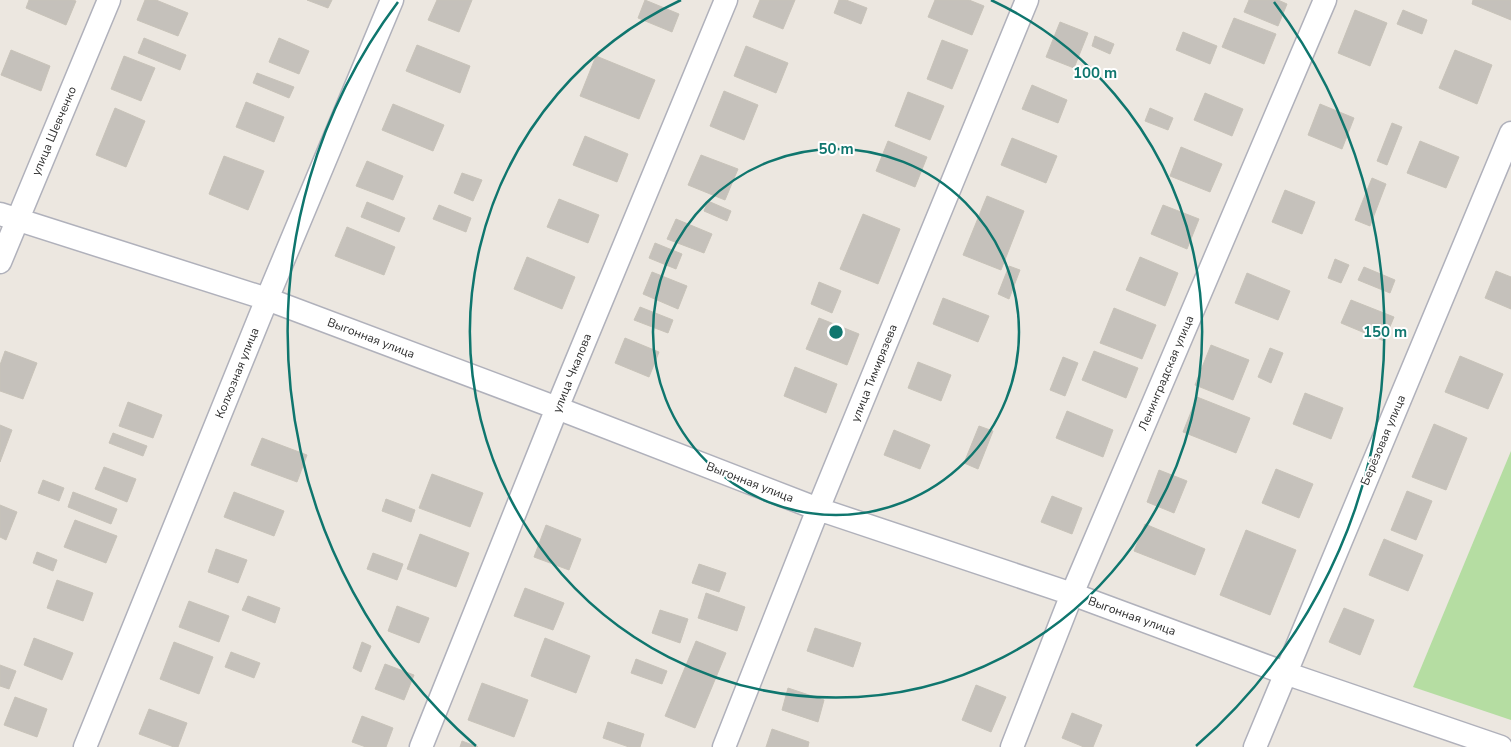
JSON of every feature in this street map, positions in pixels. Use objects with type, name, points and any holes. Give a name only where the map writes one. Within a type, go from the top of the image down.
[{"type":"street","name":"улица Шевченко","points":[[0,262],[8,217],[109,0]]},
{"type":"street","name":"Колхозная улица","points":[[85,747],[267,299],[392,0]]},
{"type":"street","name":"улица Чкалова","points":[[421,747],[557,408],[726,0]]},
{"type":"street","name":"улица Тимирязева","points":[[724,747],[818,509],[1027,0]]},
{"type":"street","name":"Ленинградская улица","points":[[1012,747],[1072,594],[1325,0]]},
{"type":"street","name":"Берёзовая улица","points":[[1255,747],[1511,133]]},
{"type":"street","name":"Выгонная улица","points":[[8,217],[267,299],[818,509],[1072,594],[1475,743],[1502,747]]},
{"type":"green space","points":[[1511,451],[1511,720],[1413,687]]},
{"type":"building","points":[[29,0],[76,1],[66,25],[26,8]]},
{"type":"building","points":[[145,0],[156,0],[188,13],[178,36],[137,20]]},
{"type":"building","points":[[307,0],[332,0],[328,8]]},
{"type":"building","points":[[437,0],[472,0],[459,32],[428,20]]},
{"type":"building","points":[[645,0],[679,14],[672,32],[638,18]]},
{"type":"building","points":[[760,0],[795,0],[783,29],[753,17]]},
{"type":"building","points":[[839,0],[846,0],[867,8],[861,24],[834,13]]},
{"type":"building","points":[[935,0],[969,0],[984,6],[972,35],[928,17]]},
{"type":"building","points":[[1249,0],[1278,0],[1287,4],[1278,26],[1244,12]]},
{"type":"building","points":[[1473,0],[1511,0],[1511,20],[1472,4]]},
{"type":"building","points":[[1355,10],[1387,23],[1370,66],[1338,53]]},
{"type":"building","points":[[1403,10],[1427,20],[1422,34],[1397,24]]},
{"type":"building","points":[[1234,18],[1276,34],[1264,64],[1222,47]]},
{"type":"building","points":[[1060,22],[1088,33],[1074,68],[1046,57]]},
{"type":"building","points":[[1183,32],[1217,46],[1210,64],[1176,50]]},
{"type":"building","points":[[1095,36],[1114,44],[1110,54],[1092,46]]},
{"type":"building","points":[[144,38],[186,55],[180,70],[138,53]]},
{"type":"building","points":[[279,38],[309,51],[299,74],[269,62]]},
{"type":"building","points":[[942,40],[968,50],[952,89],[927,79]]},
{"type":"building","points":[[417,45],[470,66],[460,93],[406,71]]},
{"type":"building","points":[[746,46],[788,63],[776,93],[734,76]]},
{"type":"building","points":[[11,50],[50,66],[41,91],[1,75]]},
{"type":"building","points":[[1455,50],[1492,65],[1477,104],[1439,88]]},
{"type":"building","points":[[124,56],[155,68],[141,101],[111,89]]},
{"type":"building","points":[[596,56],[655,80],[639,119],[580,96]]},
{"type":"building","points":[[257,73],[294,87],[289,98],[253,83]]},
{"type":"building","points":[[1032,85],[1067,100],[1058,123],[1022,109]]},
{"type":"building","points":[[724,91],[758,105],[744,140],[710,126]]},
{"type":"building","points":[[908,92],[944,106],[930,140],[895,126]]},
{"type":"building","points":[[1205,93],[1243,109],[1232,136],[1194,120]]},
{"type":"building","points":[[246,102],[284,117],[274,142],[236,127]]},
{"type":"building","points":[[393,104],[444,125],[433,151],[382,130]]},
{"type":"building","points":[[1320,104],[1354,118],[1342,149],[1308,135]]},
{"type":"building","points":[[115,108],[145,121],[126,167],[96,155]]},
{"type":"building","points":[[1150,108],[1173,118],[1168,130],[1145,121]]},
{"type":"building","points":[[1392,123],[1402,127],[1387,165],[1377,161]]},
{"type":"building","points":[[585,136],[628,154],[617,182],[573,165]]},
{"type":"building","points":[[1012,138],[1057,156],[1046,183],[1001,165]]},
{"type":"building","points":[[888,141],[927,157],[915,187],[876,171]]},
{"type":"building","points":[[1420,141],[1459,157],[1446,188],[1407,173]]},
{"type":"building","points":[[1181,147],[1222,164],[1210,192],[1170,176]]},
{"type":"building","points":[[701,155],[738,169],[725,200],[688,185]]},
{"type":"building","points":[[224,156],[264,171],[248,210],[209,194]]},
{"type":"building","points":[[367,161],[403,176],[393,200],[356,186]]},
{"type":"building","points":[[462,173],[482,180],[473,201],[454,193]]},
{"type":"building","points":[[1372,178],[1386,184],[1370,226],[1355,220]]},
{"type":"building","points":[[1285,190],[1315,202],[1302,234],[1272,222]]},
{"type":"building","points":[[987,196],[1024,211],[1001,270],[963,255]]},
{"type":"building","points":[[559,199],[599,215],[588,243],[547,227]]},
{"type":"building","points":[[708,201],[731,211],[727,221],[704,211]]},
{"type":"building","points":[[367,202],[405,218],[399,232],[361,217]]},
{"type":"building","points":[[439,205],[471,218],[466,232],[433,219]]},
{"type":"building","points":[[1163,205],[1199,219],[1187,249],[1151,234]]},
{"type":"building","points":[[863,214],[900,229],[878,284],[840,269]]},
{"type":"building","points":[[676,219],[712,234],[704,253],[667,239]]},
{"type":"building","points":[[347,227],[395,247],[384,275],[335,256]]},
{"type":"building","points":[[655,243],[682,254],[676,269],[649,258]]},
{"type":"building","points":[[527,257],[575,277],[562,309],[514,289]]},
{"type":"building","points":[[1140,257],[1178,273],[1165,306],[1126,290]]},
{"type":"building","points":[[1335,259],[1349,265],[1341,283],[1328,278]]},
{"type":"building","points":[[1009,266],[1020,270],[1009,299],[998,294]]},
{"type":"building","points":[[1364,267],[1395,280],[1390,293],[1358,280]]},
{"type":"building","points":[[1496,271],[1511,277],[1511,309],[1485,298]]},
{"type":"building","points":[[652,272],[687,286],[678,309],[643,294]]},
{"type":"building","points":[[1247,273],[1290,291],[1278,320],[1235,303]]},
{"type":"building","points":[[819,282],[841,291],[832,313],[811,304]]},
{"type":"building","points":[[943,298],[989,316],[978,342],[933,324]]},
{"type":"building","points":[[1351,300],[1394,317],[1384,341],[1341,323]]},
{"type":"building","points":[[640,307],[673,320],[668,333],[634,320]]},
{"type":"building","points":[[1114,308],[1156,325],[1142,359],[1100,343]]},
{"type":"building","points":[[819,318],[859,334],[847,365],[806,349]]},
{"type":"building","points":[[625,338],[659,352],[649,377],[615,363]]},
{"type":"building","points":[[1211,345],[1249,360],[1233,400],[1195,385]]},
{"type":"building","points":[[1270,348],[1283,353],[1271,383],[1258,377]]},
{"type":"building","points":[[5,351],[37,363],[23,399],[0,391],[0,365]]},
{"type":"building","points":[[1094,351],[1138,368],[1126,398],[1082,380]]},
{"type":"building","points":[[1460,356],[1503,374],[1488,409],[1445,392]]},
{"type":"building","points":[[1063,357],[1078,363],[1065,396],[1050,390]]},
{"type":"building","points":[[918,362],[951,375],[941,401],[908,388]]},
{"type":"building","points":[[795,367],[837,384],[826,413],[784,396]]},
{"type":"building","points":[[1305,393],[1343,408],[1331,439],[1293,424]]},
{"type":"building","points":[[1197,397],[1250,418],[1236,453],[1183,432]]},
{"type":"building","points":[[128,402],[162,415],[153,438],[119,426]]},
{"type":"building","points":[[1067,411],[1113,430],[1103,457],[1056,438]]},
{"type":"building","points":[[1434,424],[1467,438],[1446,490],[1412,477]]},
{"type":"building","points":[[0,425],[12,430],[0,462]]},
{"type":"building","points":[[979,426],[993,431],[978,469],[964,463]]},
{"type":"building","points":[[894,430],[930,445],[920,469],[884,455]]},
{"type":"building","points":[[113,433],[147,446],[143,456],[109,443]]},
{"type":"building","points":[[262,438],[307,455],[297,482],[251,465]]},
{"type":"building","points":[[104,467],[136,479],[127,502],[95,489]]},
{"type":"building","points":[[1276,469],[1313,484],[1299,518],[1262,503]]},
{"type":"building","points":[[1159,470],[1187,481],[1174,513],[1147,502]]},
{"type":"building","points":[[432,474],[483,493],[470,527],[419,508]]},
{"type":"building","points":[[43,480],[64,488],[59,501],[38,493]]},
{"type":"building","points":[[1407,491],[1432,501],[1416,540],[1391,530]]},
{"type":"building","points":[[73,492],[117,509],[111,524],[68,507]]},
{"type":"building","points":[[234,492],[284,511],[274,536],[224,517]]},
{"type":"building","points":[[1052,496],[1082,508],[1072,534],[1041,522]]},
{"type":"building","points":[[386,499],[415,510],[411,522],[382,511]]},
{"type":"building","points":[[0,505],[17,512],[6,540],[0,537]]},
{"type":"building","points":[[75,520],[117,536],[106,563],[64,547]]},
{"type":"building","points":[[1145,524],[1205,549],[1195,575],[1134,551]]},
{"type":"building","points":[[546,525],[581,539],[569,570],[534,557]]},
{"type":"building","points":[[1246,530],[1296,550],[1270,615],[1220,595]]},
{"type":"building","points":[[420,534],[469,553],[456,587],[407,569]]},
{"type":"building","points":[[1384,539],[1423,555],[1408,591],[1369,575]]},
{"type":"building","points":[[216,549],[247,560],[238,583],[208,572]]},
{"type":"building","points":[[37,552],[57,560],[53,571],[33,563]]},
{"type":"building","points":[[373,553],[403,564],[397,580],[367,569]]},
{"type":"building","points":[[699,564],[726,573],[719,592],[692,583]]},
{"type":"building","points":[[57,580],[93,593],[83,621],[47,608]]},
{"type":"building","points":[[525,588],[564,603],[553,630],[514,616]]},
{"type":"building","points":[[706,593],[745,607],[737,631],[698,618]]},
{"type":"building","points":[[248,596],[280,608],[275,623],[242,610]]},
{"type":"building","points":[[189,601],[229,616],[219,642],[179,627]]},
{"type":"building","points":[[397,606],[429,618],[419,643],[388,631]]},
{"type":"building","points":[[1344,608],[1374,620],[1360,655],[1329,642]]},
{"type":"building","points":[[660,610],[688,619],[680,643],[652,633]]},
{"type":"building","points":[[815,628],[861,643],[853,667],[807,651]]},
{"type":"building","points":[[34,638],[73,653],[62,680],[24,665]]},
{"type":"building","points":[[545,638],[590,656],[576,693],[531,676]]},
{"type":"building","points":[[696,641],[726,653],[695,728],[665,716]]},
{"type":"building","points":[[174,642],[213,657],[199,694],[160,679]]},
{"type":"building","points":[[362,642],[371,646],[361,672],[353,668]]},
{"type":"building","points":[[231,652],[260,663],[254,678],[225,667]]},
{"type":"building","points":[[636,659],[667,671],[662,684],[631,673]]},
{"type":"building","points":[[385,664],[414,675],[404,700],[375,689]]},
{"type":"building","points":[[0,665],[16,671],[9,689],[0,686]]},
{"type":"building","points":[[482,683],[528,700],[514,737],[468,720]]},
{"type":"building","points":[[976,685],[1006,697],[991,732],[962,720]]},
{"type":"building","points":[[788,688],[824,700],[818,722],[782,710]]},
{"type":"building","points":[[15,697],[47,709],[37,737],[4,725]]},
{"type":"building","points":[[149,709],[187,723],[178,747],[139,734]]},
{"type":"building","points":[[1072,713],[1102,725],[1093,747],[1084,747],[1062,738]]},
{"type":"building","points":[[362,716],[393,728],[386,747],[366,747],[352,742]]},
{"type":"building","points":[[608,722],[644,734],[640,747],[629,747],[603,738]]},
{"type":"building","points":[[772,729],[809,742],[808,747],[766,747]]},
{"type":"building","points":[[462,741],[478,747],[460,747]]}]
